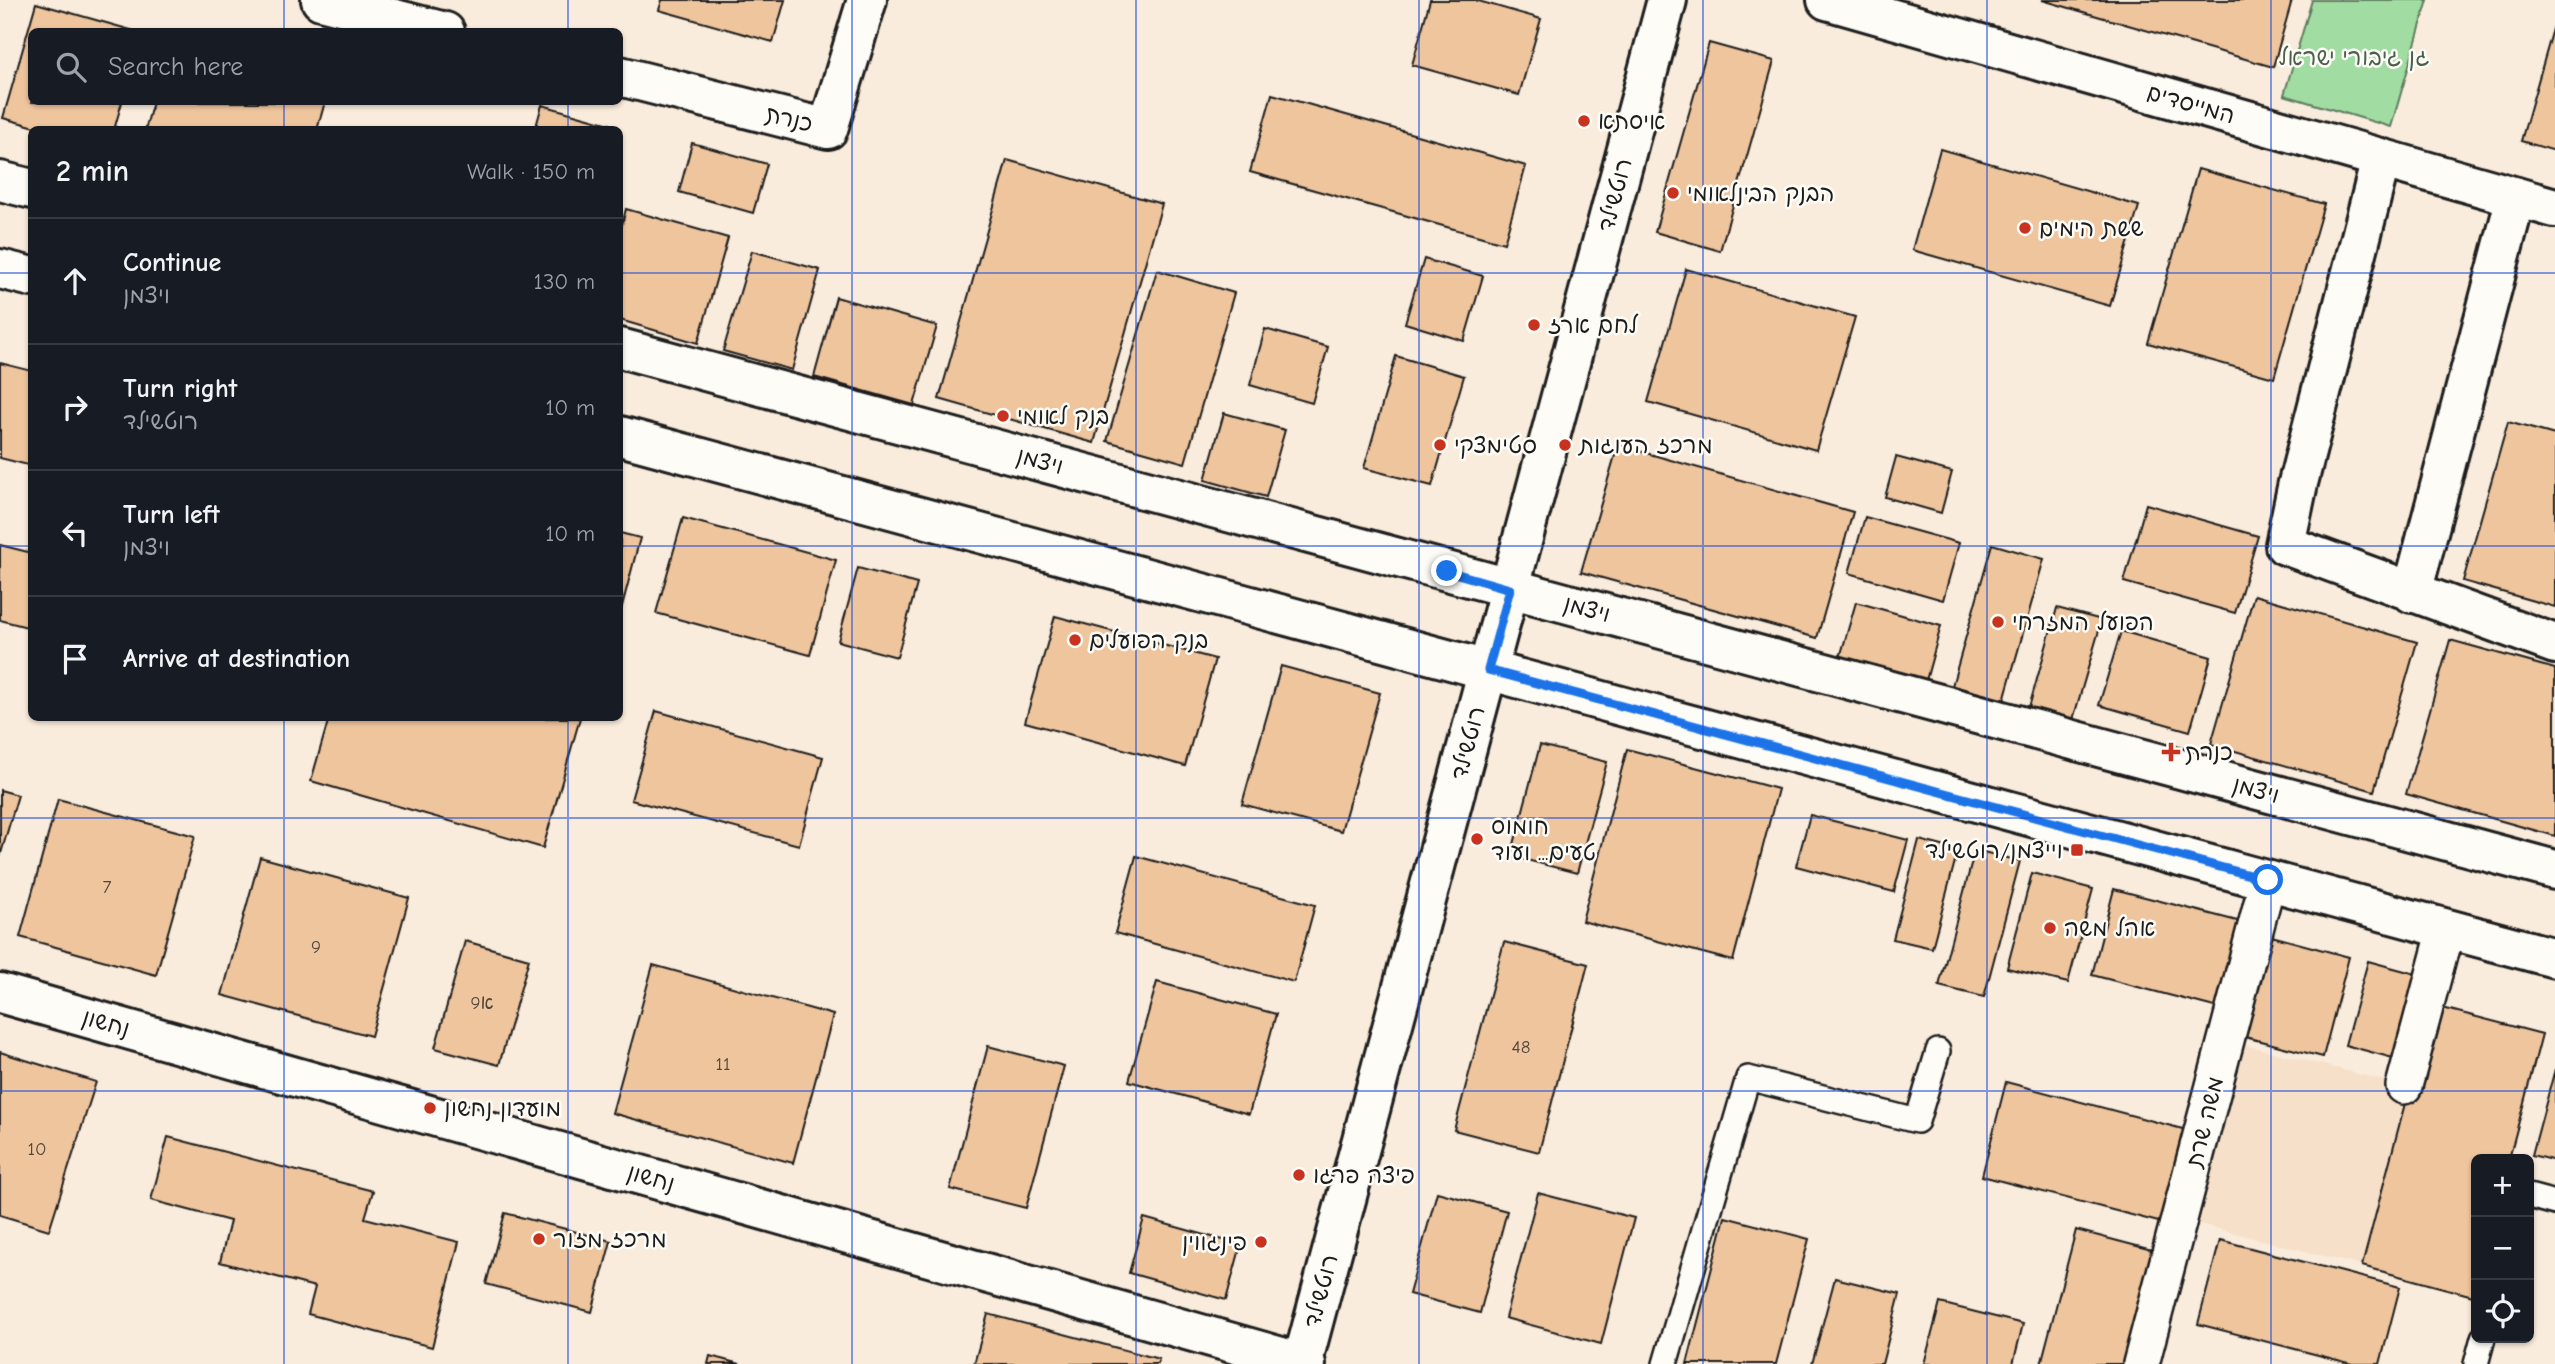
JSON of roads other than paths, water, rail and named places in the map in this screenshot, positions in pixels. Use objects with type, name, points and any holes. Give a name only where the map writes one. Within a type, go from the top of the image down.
[{"type":"street","points":[[321,0],[430,28]]},
{"type":"street","name":"כנרת","points":[[623,77],[828,129],[867,0]]},
{"type":"street","name":"רוטשילד","points":[[1303,1364],[1667,0]]},
{"type":"street","name":"המייסדים","points":[[1827,0],[2555,208]]},
{"type":"street","points":[[2381,159],[2301,469],[2286,545],[2555,644]]},
{"type":"street","points":[[0,181],[28,188]]},
{"type":"street","points":[[2412,593],[2516,197]]},
{"type":"street","points":[[0,269],[28,276]]},
{"type":"street","name":"ויצמן","points":[[623,349],[2555,870]]},
{"type":"street","points":[[623,437],[2555,958]]},
{"type":"street","name":"משה שרת","points":[[2141,1364],[2268,880]]},
{"type":"street","points":[[2404,1086],[2446,929]]},
{"type":"street","name":"נחשון","points":[[0,993],[1303,1364]]},
{"type":"lane","points":[[1665,1364],[1748,1078],[1917,1121],[1937,1051]]},
{"type":"lane","points":[[2534,1197],[2555,1203]]},
{"type":"lane","points":[[2476,1364],[2482,1343]]},
{"type":"place","name":"איסתא","points":[[1584,121]]},
{"type":"place","name":"הבנק הבינלאומי","points":[[1673,193]]},
{"type":"place","name":"ששת הימים","points":[[2025,228]]},
{"type":"place","name":"לחם ארז","points":[[1534,325]]},
{"type":"place","name":"בנק לאומי","points":[[1003,416]]},
{"type":"place","name":"סטימצקי","points":[[1440,445]]},
{"type":"place","name":"מרכז העוגות","points":[[1565,445]]},
{"type":"place","name":"הפועל המזרחי","points":[[1998,622]]},
{"type":"place","name":"בנק הפועלים","points":[[1075,640]]},
{"type":"place","name":"כנרת","points":[[2171,752]]},
{"type":"place","name":"חומוס טעים... ועוד","points":[[1477,839]]},
{"type":"place","name":"וייצמן/רוטשילד","points":[[2077,850]]},
{"type":"place","name":"אהל משה","points":[[2050,928]]},
{"type":"place","name":"מועדון נחשון","points":[[430,1108]]},
{"type":"place","name":"פיצה פרגו","points":[[1299,1175]]},
{"type":"place","name":"מרכז מזור","points":[[539,1239]]},
{"type":"place","name":"פינגווין","points":[[1261,1242]]},
{"type":"park label","name":"גן גיבורי ישראל","points":[[2354,57]]}]
